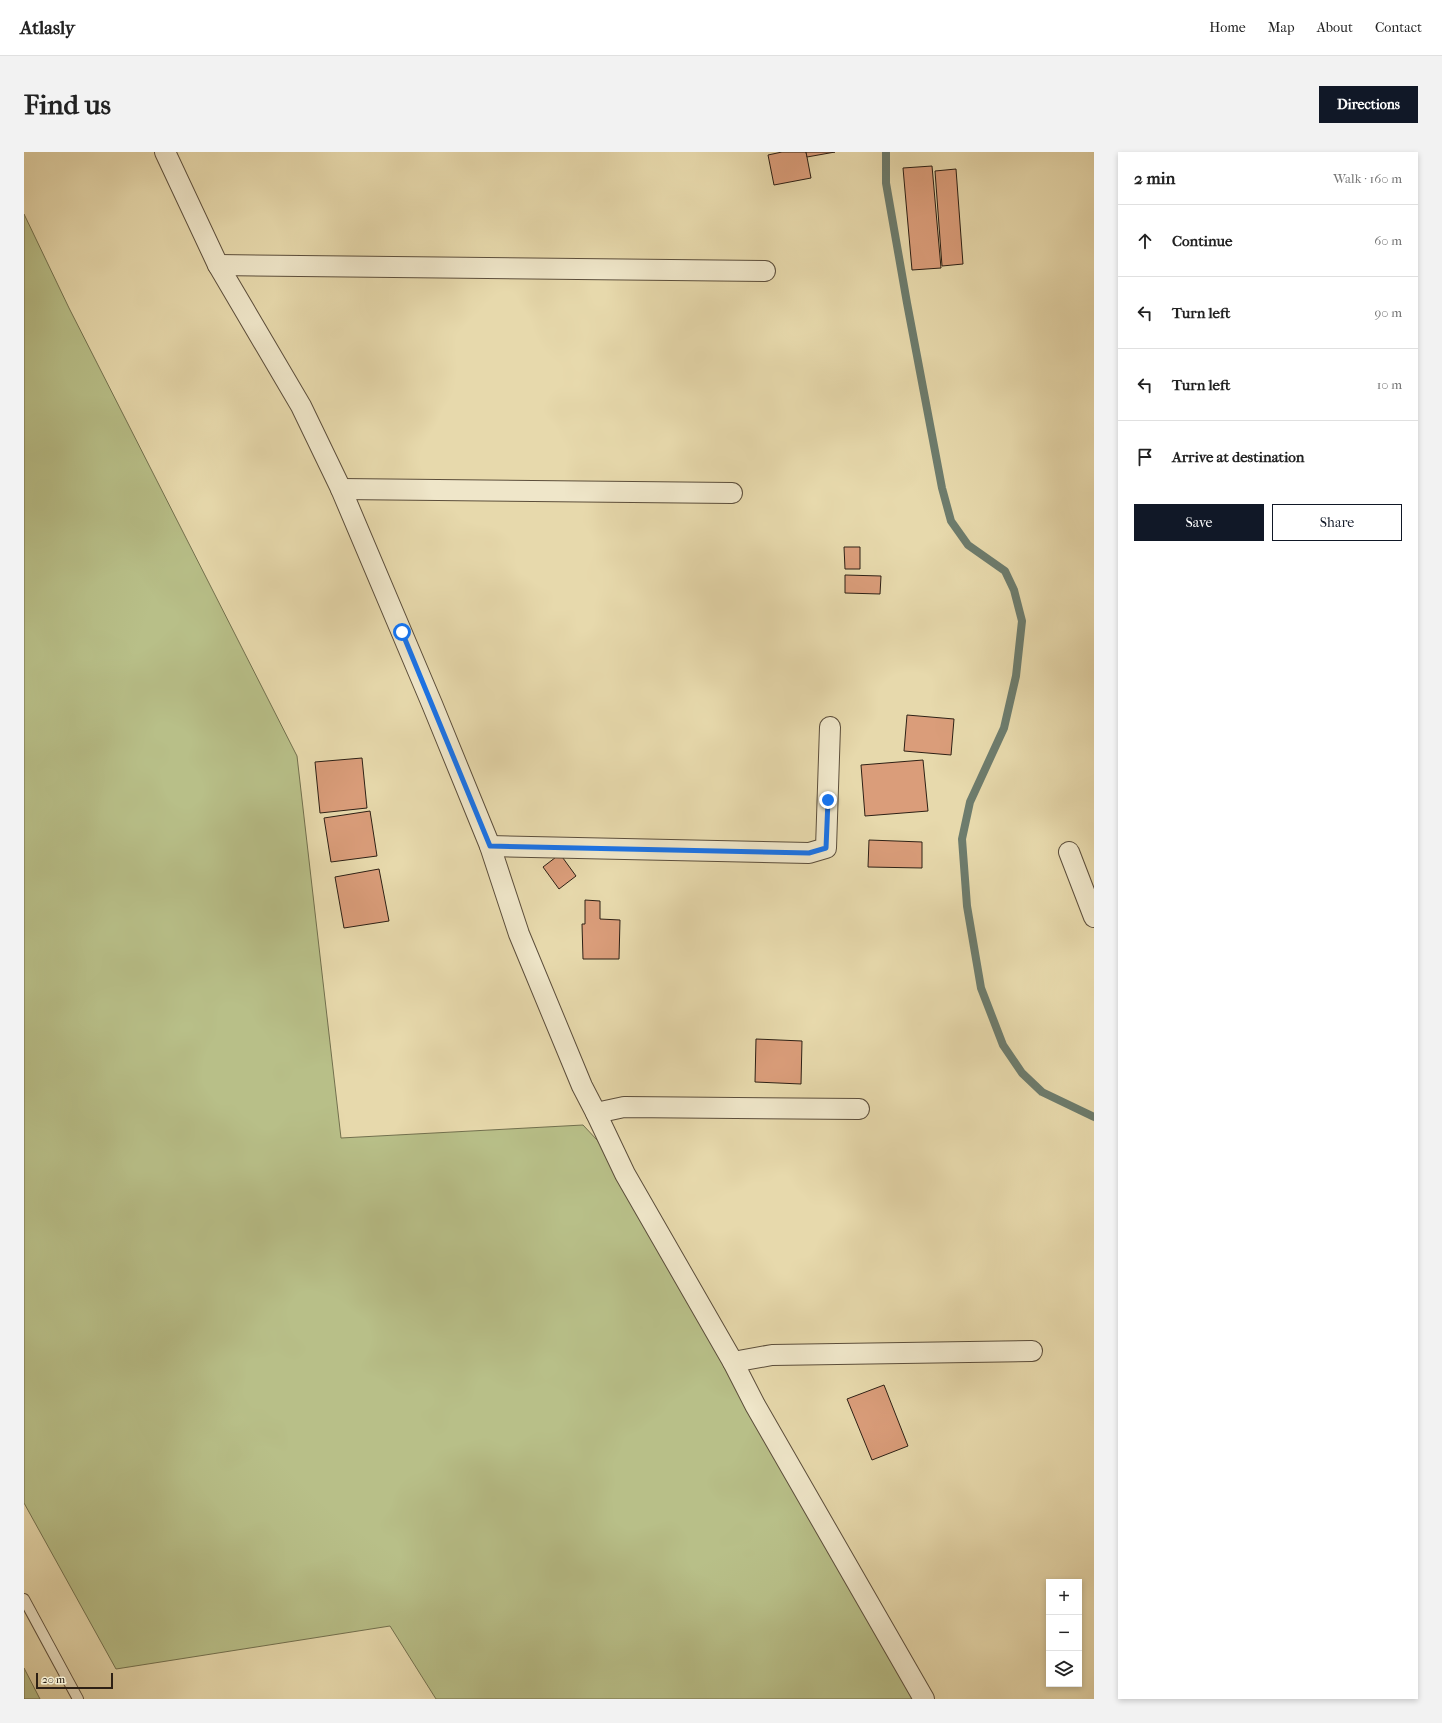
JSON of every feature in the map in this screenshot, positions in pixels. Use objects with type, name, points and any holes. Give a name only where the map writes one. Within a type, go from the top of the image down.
[{"type":"street","points":[[165,152],[218,265],[301,406],[341,489],[490,846],[519,934],[582,1086],[625,1174],[733,1362],[754,1405],[924,1699]]},
{"type":"street","points":[[218,265],[765,271]]},
{"type":"street","points":[[341,489],[732,493]]},
{"type":"street","points":[[490,846],[809,853],[826,848],[830,727]]},
{"type":"street","points":[[1069,852],[1094,917]]},
{"type":"street","points":[[596,1113],[624,1107],[859,1108]]},
{"type":"street","points":[[733,1362],[772,1355],[1032,1351]]},
{"type":"lane","points":[[24,1599],[78,1699]]},
{"type":"green space","points":[[24,214],[69,308],[297,756],[341,1138],[583,1125],[598,1141],[920,1699],[436,1699],[390,1626],[116,1669],[24,1503]]},
{"type":"green space","points":[[24,1668],[40,1699],[24,1699]]},
{"type":"building","points":[[782,152],[806,152],[811,178],[774,185],[768,155]]},
{"type":"building","points":[[806,152],[835,152],[807,157]]},
{"type":"building","points":[[932,166],[941,268],[912,270],[903,168]]},
{"type":"building","points":[[956,169],[963,264],[942,266],[935,171]]},
{"type":"building","points":[[844,547],[860,547],[860,569],[845,569]]},
{"type":"building","points":[[845,575],[881,576],[880,594],[845,593]]},
{"type":"building","points":[[907,715],[954,719],[951,755],[904,751]]},
{"type":"building","points":[[362,758],[367,808],[320,813],[315,762]]},
{"type":"building","points":[[923,760],[928,811],[865,816],[861,765]]},
{"type":"building","points":[[370,811],[377,856],[331,862],[324,818]]},
{"type":"building","points":[[869,840],[922,842],[922,868],[868,867]]},
{"type":"building","points":[[560,854],[576,876],[559,889],[543,867]]},
{"type":"building","points":[[379,869],[389,921],[344,928],[335,877]]},
{"type":"building","points":[[585,900],[600,901],[600,919],[620,920],[619,959],[583,959],[582,924],[585,924]]},
{"type":"building","points":[[756,1039],[802,1041],[801,1084],[755,1082]]},
{"type":"building","points":[[884,1385],[908,1446],[872,1460],[847,1399]]},
{"type":"waterway","points":[[886,152],[886,183],[907,303],[942,488],[951,521],[968,545],[1005,571],[1014,590],[1022,621],[1016,676],[1004,728],[970,802],[962,839],[967,906],[981,988],[1003,1045],[1022,1073],[1042,1092],[1094,1117]]},
{"type":"route","points":[[402,632],[490,846],[809,853],[826,848],[828,829],[828,800]]}]
